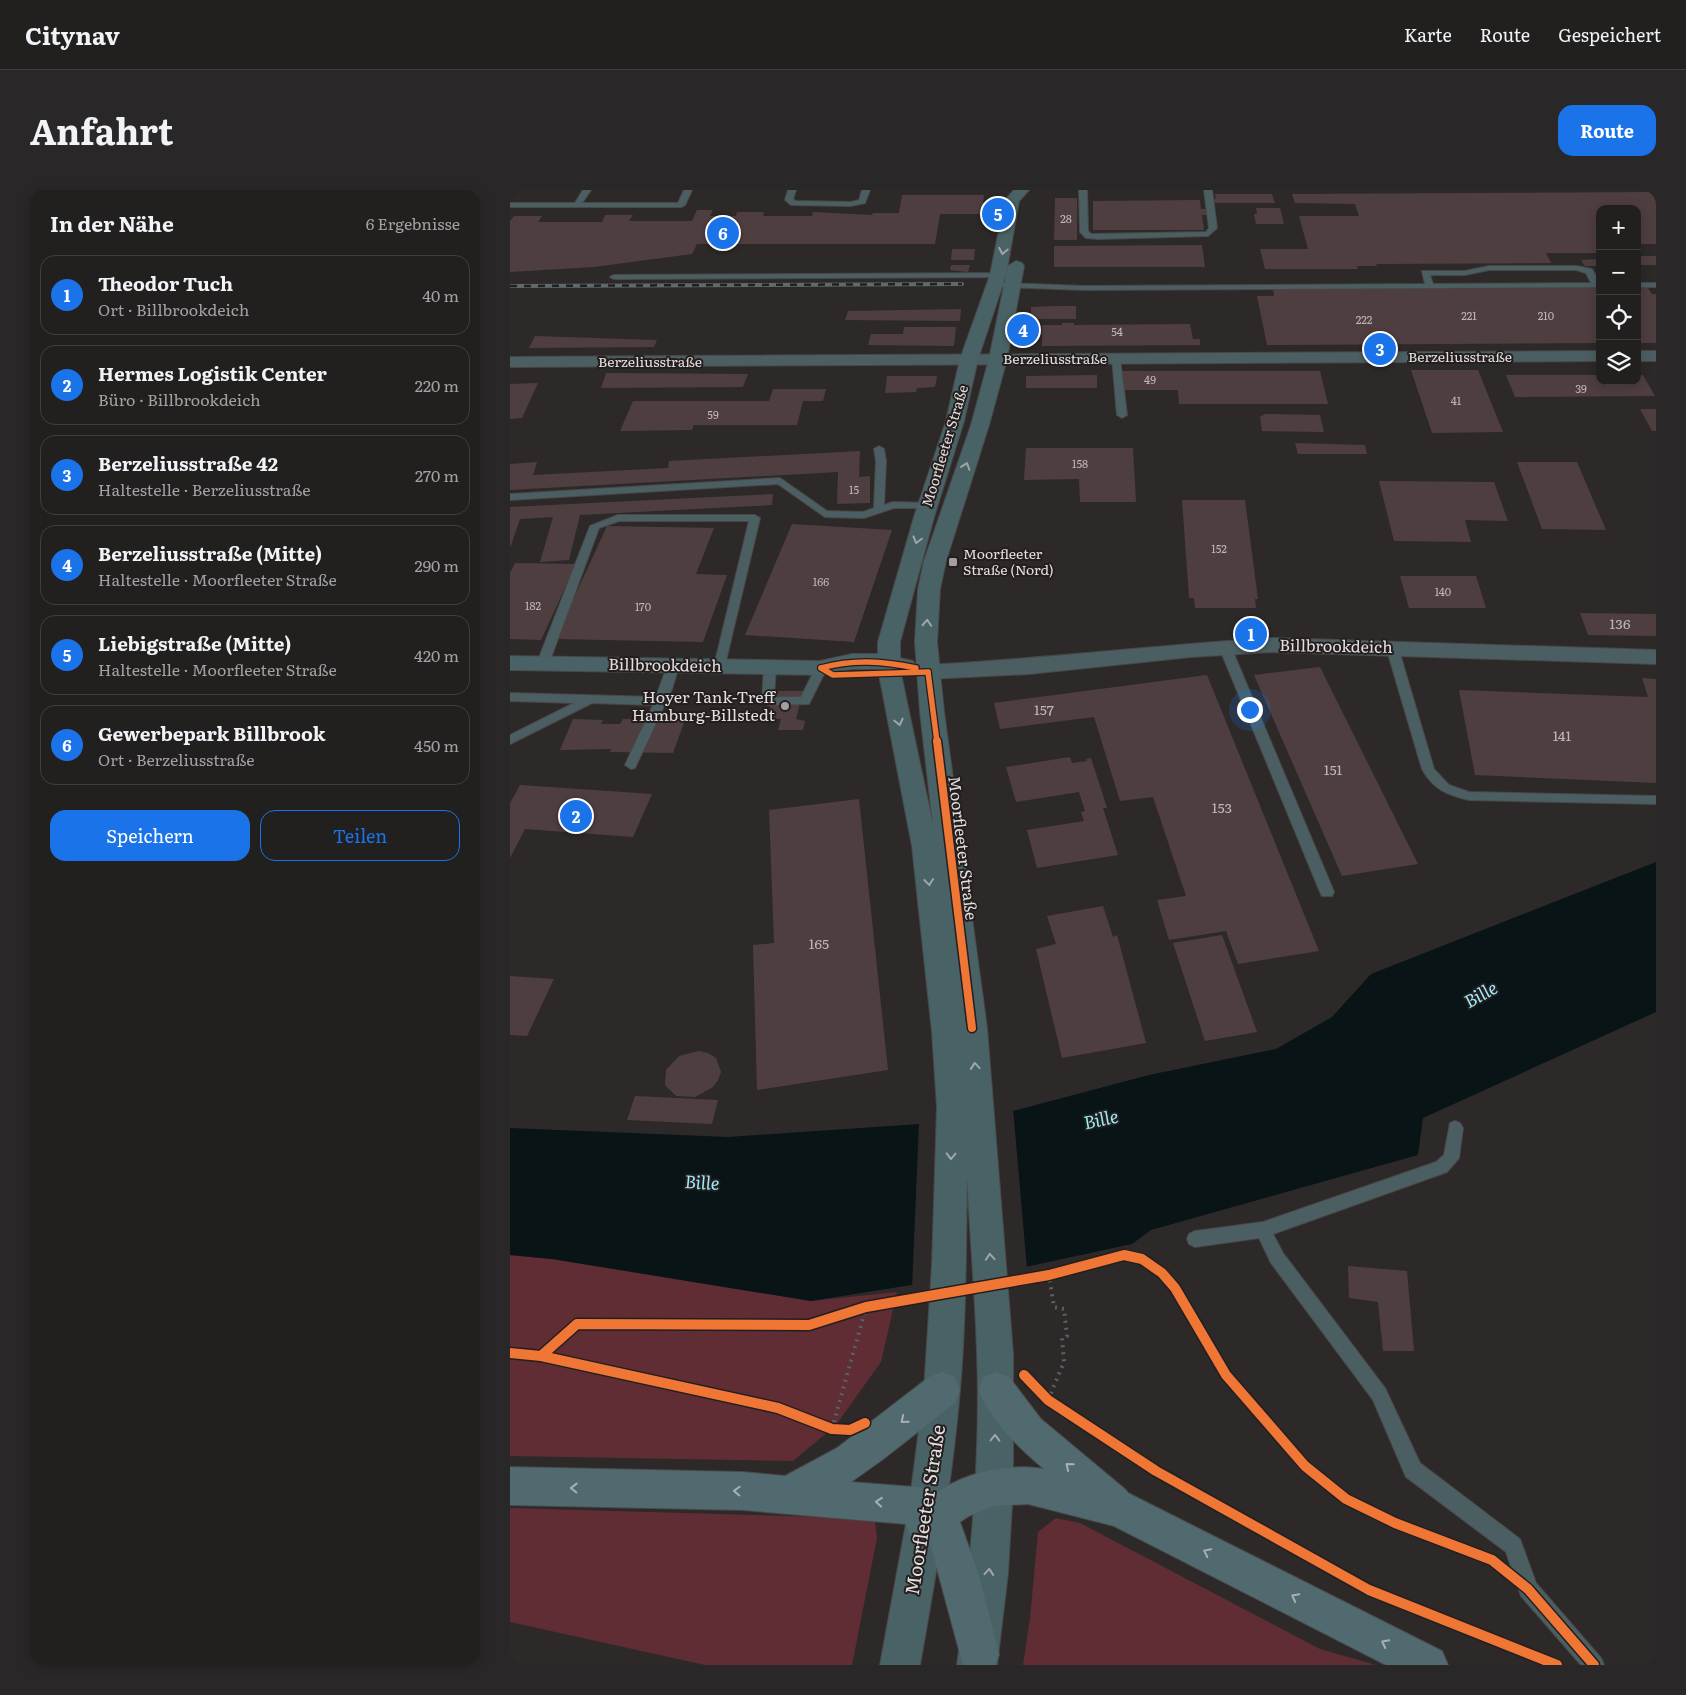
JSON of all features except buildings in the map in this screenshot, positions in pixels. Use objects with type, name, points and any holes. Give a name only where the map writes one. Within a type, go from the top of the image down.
[{"type":"highway","points":[[785,1494],[809,1485],[847,1462],[942,1390]]},
{"type":"highway","points":[[996,1390],[1028,1432],[1120,1509]]},
{"type":"highway","points":[[510,1486],[743,1491],[785,1494],[930,1516],[968,1495],[994,1487],[1028,1485],[1120,1509],[1428,1665]]},
{"type":"highway","points":[[930,1516],[963,1588],[978,1660]]},
{"type":"main road","name":"Moorfleeter Straße","points":[[960,1030],[928,672],[928,616],[935,561],[980,425],[998,359],[1012,200],[1022,190]]},
{"type":"main road","points":[[1024,221],[1027,200],[1026,190]]},
{"type":"main road","name":"Moorfleeter Straße","points":[[960,1030],[925,846],[888,668],[891,630],[956,421],[969,359],[1019,248]]},
{"type":"main road","name":"Billbrookdeich","points":[[510,663],[770,666],[821,668],[833,675],[888,668],[928,672]]},
{"type":"main road","points":[[960,1030],[965,1105],[993,1306],[995,1353],[994,1487],[989,1573],[978,1660]]},
{"type":"main road","name":"Moorfleeter Straße","points":[[900,1665],[930,1516],[965,1105]]},
{"type":"street","name":"Berzeliusstraße","points":[[510,362],[1596,356]]},
{"type":"street","points":[[1641,356],[1656,356]]},
{"type":"street","name":"Billbrookdeich","points":[[928,672],[1037,666],[1224,647],[1273,645],[1392,647],[1656,657]]},
{"type":"lane","points":[[577,205],[587,190]]},
{"type":"lane","points":[[510,205],[682,205],[688,190]]},
{"type":"lane","points":[[792,190],[789,200],[794,203],[851,204],[862,202],[866,190]]},
{"type":"lane","points":[[1083,190],[1084,232],[1098,236],[1208,234],[1213,228],[1208,190]]},
{"type":"lane","points":[[1430,285],[1425,273],[1465,273],[1489,268],[1576,268],[1589,271],[1596,282]]},
{"type":"lane","points":[[614,277],[1005,280],[1114,288],[1596,285]]},
{"type":"lane","points":[[1641,285],[1656,285]]},
{"type":"lane","points":[[1116,358],[1122,415]]},
{"type":"lane","points":[[879,449],[881,461],[879,510]]},
{"type":"lane","points":[[510,497],[780,481],[825,514],[864,516],[893,505],[928,506]]},
{"type":"lane","points":[[544,663],[554,630],[595,526],[618,518],[755,518],[720,666]]},
{"type":"lane","points":[[1224,647],[1327,892]]},
{"type":"lane","points":[[1392,647],[1428,769],[1434,781],[1443,788],[1469,796],[1656,800]]},
{"type":"lane","points":[[632,765],[673,666]]},
{"type":"lane","points":[[770,666],[768,700],[805,701],[821,668]]},
{"type":"lane","points":[[510,697],[660,701]]},
{"type":"lane","points":[[510,740],[590,700]]},
{"type":"lane","points":[[1195,1239],[1263,1230],[1441,1167],[1451,1158],[1455,1128]]},
{"type":"lane","points":[[1263,1230],[1277,1258],[1379,1394],[1413,1470],[1513,1546],[1528,1589],[1594,1665]]},
{"type":"path","points":[[1049,1276],[1054,1307],[1064,1309],[1067,1336],[1062,1338],[1064,1362],[1045,1398],[1055,1405]]},
{"type":"path","points":[[832,1430],[866,1307]]},
{"type":"path","points":[[822,1425],[832,1430],[841,1430]]},
{"type":"shaded area","points":[[510,1255],[552,1259],[811,1301],[897,1292],[881,1362],[836,1425],[793,1461],[510,1456]]},
{"type":"shaded area","points":[[510,1508],[863,1518],[875,1522],[877,1538],[852,1665],[705,1665],[510,1622]]},
{"type":"shaded area","points":[[1056,1518],[1080,1523],[1320,1649],[1376,1665],[1023,1665],[1030,1618],[1038,1532]]},
{"type":"water","name":"Bille","points":[[1656,862],[1656,1012],[1423,1118],[1418,1155],[1151,1230],[1132,1244],[1030,1266],[811,1301],[552,1259],[510,1255],[510,1128],[728,1137],[919,1124],[1017,1110],[1149,1075],[1276,1049],[1332,1017],[1371,974]]},
{"type":"pier","points":[[1013,1108],[1027,1269],[912,1288],[919,1122]]},
{"type":"railway","points":[[510,286],[962,284]]},
{"type":"cycle path","points":[[821,668],[857,661],[892,663],[916,668]]},
{"type":"cycle path","points":[[821,668],[833,675],[928,672]]},
{"type":"cycle path","points":[[928,672],[972,1028]]},
{"type":"cycle path","points":[[541,1356],[577,1324],[809,1325],[866,1307],[1049,1275],[1124,1255],[1142,1259],[1162,1273],[1175,1288],[1226,1375],[1305,1466],[1346,1499],[1395,1523],[1492,1560],[1528,1589],[1594,1665]]},
{"type":"cycle path","points":[[510,1353],[541,1356],[778,1408],[832,1429],[850,1430],[865,1423]]},
{"type":"cycle path","points":[[1024,1375],[1048,1400],[1156,1471],[1369,1590],[1557,1665]]},
{"type":"place","name":"Liebigstraße (Mitte)","points":[[998,214]]},
{"type":"place","name":"Gewerbepark Billbrook","points":[[723,233]]},
{"type":"place","name":"Berzeliusstraße (Mitte)","points":[[1023,330]]},
{"type":"place","name":"Berzeliusstraße 42","points":[[1380,349]]},
{"type":"place","name":"Moorfleeter Straße (Nord)","points":[[953,562]]},
{"type":"place","name":"Theodor Tuch","points":[[1251,634]]},
{"type":"place","name":"Hoyer Tank-Treff Hamburg-Billstedt","points":[[785,706]]},
{"type":"place","name":"Hermes Logistik Center","points":[[576,816]]}]
